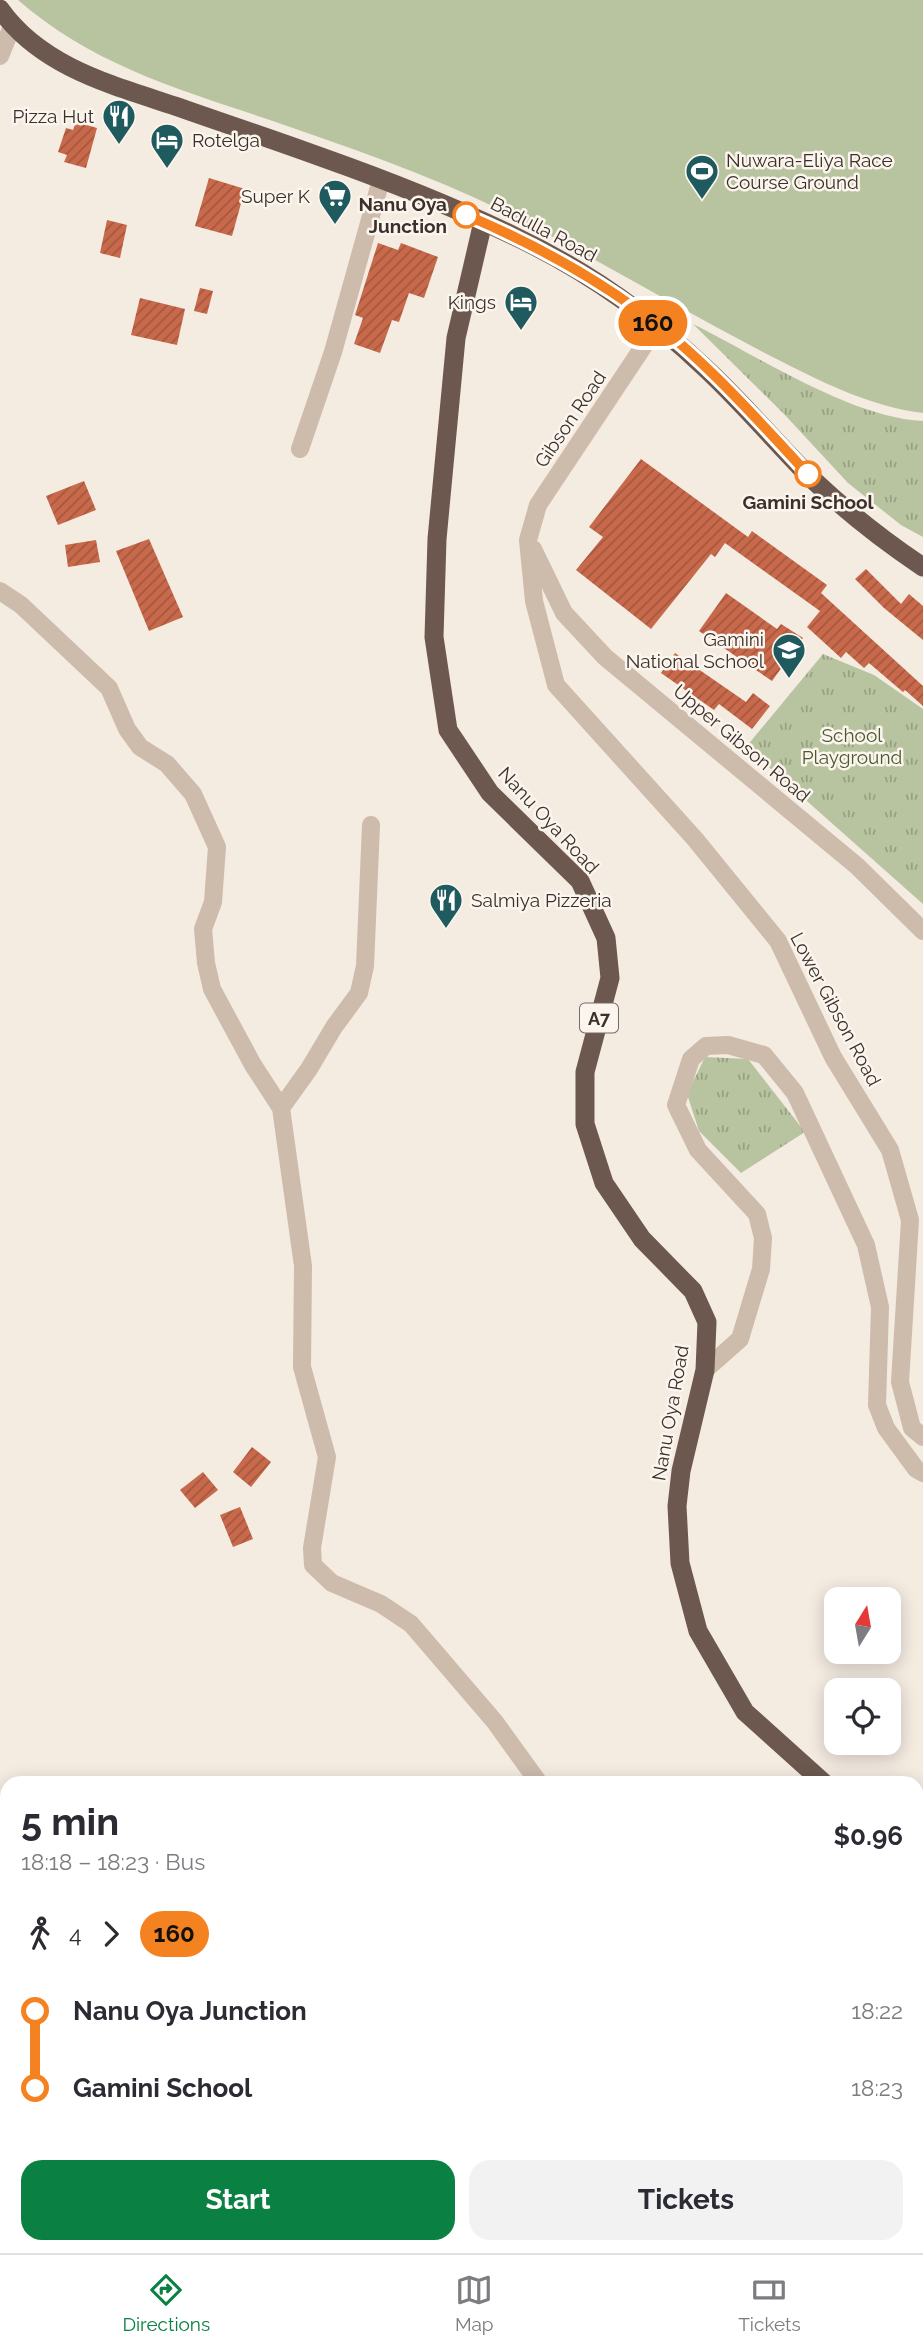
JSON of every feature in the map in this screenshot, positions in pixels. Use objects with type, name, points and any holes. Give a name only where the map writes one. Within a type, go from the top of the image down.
[{"type":"highway","name":"Badulla Road","points":[[0,9],[44,51],[82,74],[323,157],[515,236],[575,269],[657,326],[707,369],[821,486],[887,543],[923,567]]},
{"type":"highway","name":"Nanu Oya Road","points":[[483,222],[456,338],[437,539],[435,637],[448,730],[490,793],[580,881],[606,938],[610,978],[584,1072],[585,1124],[604,1183],[642,1239],[693,1291],[707,1322],[705,1370],[681,1471],[677,1506],[680,1563],[698,1631],[745,1712],[816,1776]]},
{"type":"street","points":[[0,56],[13,24]]},
{"type":"street","points":[[300,449],[333,352],[381,180]]},
{"type":"street","name":"Gibson Road","points":[[528,540],[538,505],[657,326]]},
{"type":"street","name":"Upper Gibson Road","points":[[528,540],[564,613],[605,657],[857,866],[923,931]]},
{"type":"street","name":"Lower Gibson Road","points":[[528,540],[534,601],[556,685],[695,839],[778,941],[833,1057],[890,1150],[909,1220],[900,1382],[912,1428],[923,1437]]},
{"type":"street","points":[[0,591],[21,605],[109,688],[127,729],[141,747],[167,764],[193,794],[217,847],[213,902],[203,929],[206,963],[212,989],[253,1065],[281,1108],[303,1266],[302,1367],[327,1457],[312,1548],[313,1566],[332,1583],[381,1604],[411,1624],[495,1722],[535,1776]]},
{"type":"street","points":[[281,1108],[359,993],[365,966],[371,825]]},
{"type":"street","points":[[705,1370],[740,1339],[761,1269],[763,1238],[757,1214],[698,1150],[676,1105],[691,1059],[706,1046],[728,1045],[764,1055],[795,1093],[866,1245],[880,1307],[877,1405],[886,1428],[916,1469],[923,1473]]},
{"type":"green space","name":"Nuwara-Eliya Race Course Ground","points":[[18,0],[923,0],[923,413],[880,404],[819,380],[505,212],[446,185],[134,71],[75,41]]},
{"type":"green space","points":[[693,324],[836,397],[895,417],[923,421],[923,537],[901,525],[848,483],[784,414]]},
{"type":"green space","name":"School Playground","points":[[823,654],[874,675],[923,709],[923,904],[746,747]]},
{"type":"green space","points":[[705,1057],[748,1059],[805,1132],[741,1173],[699,1131],[687,1094]]},
{"type":"building","points":[[76,122],[97,128],[86,168],[64,162],[67,155],[58,152],[66,128],[73,130]]},
{"type":"building","points":[[209,178],[245,189],[232,236],[195,226]]},
{"type":"building","points":[[107,220],[127,225],[120,258],[100,253]]},
{"type":"building","points":[[378,243],[398,250],[401,243],[438,257],[424,298],[409,293],[399,322],[392,320],[380,353],[354,344],[363,318],[355,315]]},
{"type":"building","points":[[200,288],[213,291],[207,314],[194,311]]},
{"type":"building","points":[[140,298],[185,309],[177,345],[131,335]]},
{"type":"building","points":[[641,459],[748,537],[752,531],[827,585],[821,593],[923,686],[923,706],[869,663],[864,668],[846,652],[841,658],[807,627],[820,611],[725,543],[715,557],[711,554],[651,629],[576,570],[603,537],[589,527]]},
{"type":"building","points":[[84,481],[96,510],[58,525],[46,496]]},
{"type":"building","points":[[149,539],[183,617],[149,631],[116,551]]},
{"type":"building","points":[[96,540],[100,562],[68,567],[65,545]]},
{"type":"building","points":[[866,569],[901,604],[909,594],[923,606],[923,640],[884,608],[855,579]]},
{"type":"building","points":[[726,593],[777,629],[781,624],[803,638],[772,681],[699,631]]},
{"type":"building","points":[[675,653],[746,702],[753,693],[770,706],[752,729],[719,704],[714,710],[661,673]]},
{"type":"building","points":[[252,1447],[271,1462],[251,1487],[233,1472]]},
{"type":"building","points":[[203,1472],[218,1490],[195,1508],[180,1490]]},
{"type":"building","points":[[240,1507],[253,1539],[233,1547],[220,1515]]},
{"type":"bus line","name":"160","points":[[466,215],[515,236],[575,269],[636,309],[707,369],[808,474]]},
{"type":"place","name":"Pizza Hut","points":[[119,146]]},
{"type":"place","name":"Rotelga","points":[[167,170]]},
{"type":"place","name":"Nuwara-Eliya Race Course Ground","points":[[702,201]]},
{"type":"place","name":"Nanu Oya Junction","points":[[466,215]]},
{"type":"place","name":"Super K","points":[[335,226]]},
{"type":"place","name":"Kings","points":[[521,332]]},
{"type":"place","name":"Gamini School","points":[[808,474]]},
{"type":"place","name":"Gamini National School","points":[[789,680]]},
{"type":"place","name":"Salmiya Pizzeria","points":[[446,930]]}]
